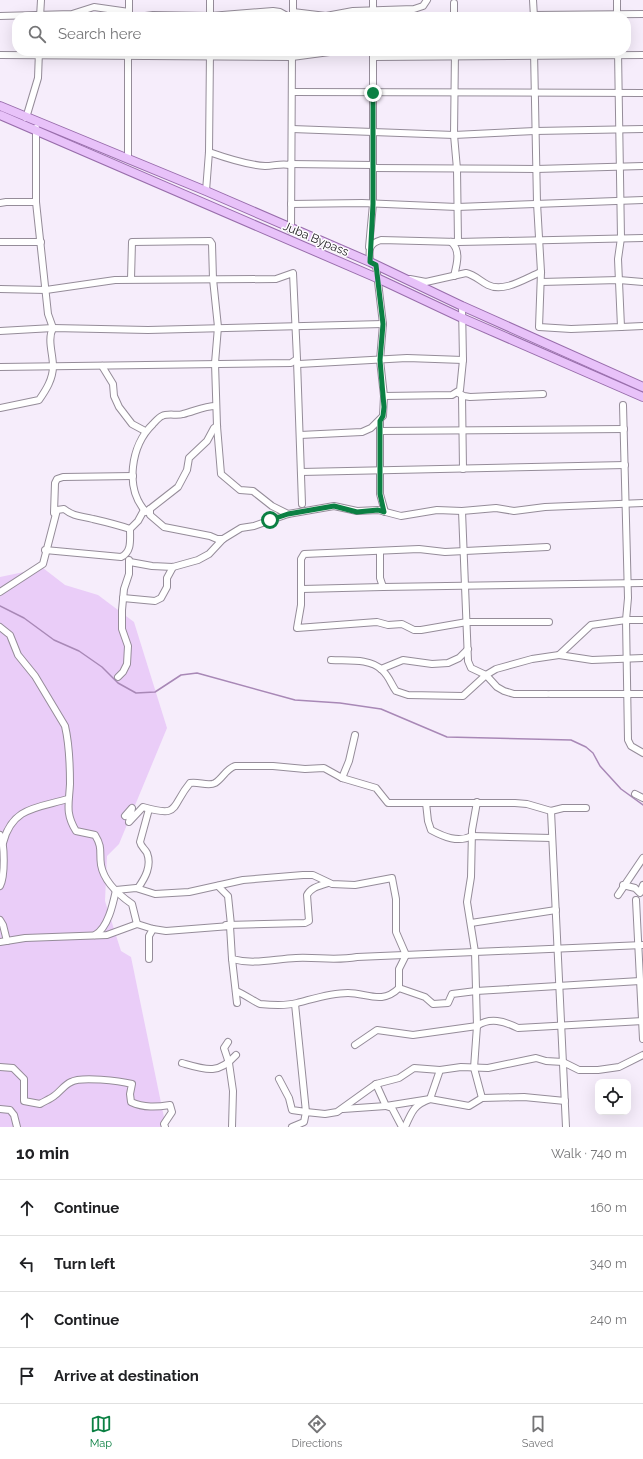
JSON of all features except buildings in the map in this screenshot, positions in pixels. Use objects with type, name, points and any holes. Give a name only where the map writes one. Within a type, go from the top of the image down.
[{"type":"main road","name":"Juba Bypass","points":[[0,106],[206,191],[291,230],[373,264],[462,306],[643,387]]},
{"type":"main road","name":"Juba Bypass","points":[[0,115],[377,278],[462,318],[643,397]]},
{"type":"street","points":[[40,0],[40,12]]},
{"type":"street","points":[[129,0],[129,12]]},
{"type":"street","points":[[210,0],[210,12]]},
{"type":"street","points":[[292,12],[293,0]]},
{"type":"street","points":[[373,0],[373,12]]},
{"type":"street","points":[[389,12],[414,9],[423,6],[427,0]]},
{"type":"street","points":[[533,0],[534,12]]},
{"type":"street","points":[[617,0],[617,12]]},
{"type":"street","points":[[454,3],[454,12]]},
{"type":"street","points":[[79,12],[94,8],[114,12]]},
{"type":"street","points":[[260,12],[280,12]]},
{"type":"street","points":[[348,12],[360,12]]},
{"type":"street","points":[[631,15],[643,14]]},
{"type":"street","points":[[0,16],[12,16]]},
{"type":"street","points":[[0,55],[12,54]]},
{"type":"street","points":[[631,54],[643,54]]},
{"type":"street","points":[[26,118],[38,78],[39,56]]},
{"type":"street","points":[[128,56],[128,159]]},
{"type":"street","points":[[206,191],[209,152],[210,56]]},
{"type":"street","points":[[291,230],[290,164],[292,129],[292,56]]},
{"type":"street","points":[[300,435],[362,432],[371,428],[380,421],[383,416],[384,396],[380,360],[383,324],[377,278],[369,247],[373,204],[373,56]]},
{"type":"street","points":[[455,56],[454,135],[457,169],[458,242]]},
{"type":"street","points":[[534,56],[533,93],[536,203],[541,272],[539,327],[571,330],[643,326]]},
{"type":"street","points":[[618,56],[621,238],[618,253],[621,327]]},
{"type":"street","points":[[292,92],[643,93]]},
{"type":"street","points":[[0,408],[39,400],[50,384],[53,366],[50,333],[53,328],[48,314],[36,202],[36,122]]},
{"type":"street","points":[[292,129],[454,135],[535,130],[643,129]]},
{"type":"street","points":[[209,152],[222,157],[266,166],[290,164],[457,169],[536,169],[643,166]]},
{"type":"street","points":[[290,204],[373,204],[457,207],[643,200]]},
{"type":"street","points":[[0,203],[36,202]]},
{"type":"street","points":[[369,247],[373,242],[381,240],[458,242],[643,238]]},
{"type":"street","points":[[131,280],[132,242],[174,240],[210,241],[213,252],[213,279],[218,327],[215,363],[217,426],[221,474],[240,490],[253,491],[272,506],[288,514]]},
{"type":"street","points":[[0,242],[41,242]]},
{"type":"street","points":[[451,242],[456,246],[457,252],[457,264],[454,276]]},
{"type":"street","points":[[404,278],[426,282],[461,274],[470,274],[489,286],[508,287],[541,272]]},
{"type":"street","points":[[0,289],[46,290],[115,280],[276,279],[293,273],[298,362],[302,504]]},
{"type":"street","points":[[541,282],[619,280],[643,282]]},
{"type":"street","points":[[462,306],[462,360],[460,394],[463,431],[463,469]]},
{"type":"street","points":[[0,331],[53,328],[148,330],[218,327],[383,324]]},
{"type":"street","points":[[0,367],[291,363],[407,358],[462,360]]},
{"type":"street","points":[[102,366],[114,384],[114,396],[118,407],[132,424],[145,431]]},
{"type":"street","points":[[384,396],[543,394]]},
{"type":"street","points":[[623,405],[626,504],[628,740],[631,746],[643,753]]},
{"type":"street","points":[[216,406],[202,406],[183,414],[161,416],[145,431],[135,454],[133,476],[136,491],[150,515],[164,527],[223,539]]},
{"type":"street","points":[[380,421],[381,501],[384,512]]},
{"type":"street","points":[[45,550],[121,557],[126,555],[129,550],[130,529],[147,509],[178,487],[186,470],[189,458],[210,437],[214,428],[217,426]]},
{"type":"street","points":[[380,432],[624,429]]},
{"type":"street","points":[[301,472],[625,465]]},
{"type":"street","points":[[0,592],[43,564],[54,515],[55,484],[57,478],[133,476]]},
{"type":"street","points":[[130,562],[152,566],[173,567],[198,560],[209,554],[223,539],[241,528],[254,526],[288,514],[337,506],[357,512],[378,510],[401,516],[437,510],[462,512],[496,508],[514,511],[643,503]]},
{"type":"street","points":[[54,515],[57,510],[64,509],[70,514],[81,518],[91,518],[130,529]]},
{"type":"street","points":[[462,512],[468,649],[470,665],[474,671],[486,675],[497,687],[514,694],[643,694]]},
{"type":"street","points":[[547,547],[445,552],[419,549],[380,552],[304,554],[301,559],[302,589],[297,628],[377,622],[388,625],[402,624],[414,630],[421,630],[467,622],[549,622]]},
{"type":"street","points":[[380,552],[380,578],[383,587]]},
{"type":"street","points":[[118,678],[127,664],[128,646],[122,628],[123,598],[130,562],[126,555]]},
{"type":"street","points":[[123,598],[155,601],[161,598],[167,587],[167,578],[173,567]]},
{"type":"street","points":[[302,589],[643,583]]},
{"type":"street","points":[[559,655],[591,625],[626,620],[643,620]]},
{"type":"street","points":[[0,627],[10,636],[18,655],[35,676],[65,726],[70,777],[68,819],[76,831],[95,835],[101,845],[101,866],[106,879],[132,904],[137,924]]},
{"type":"street","points":[[381,669],[404,660],[432,664],[448,663],[468,649]]},
{"type":"street","points":[[331,660],[365,662],[381,669],[389,678],[396,691],[408,695],[463,696],[486,675],[504,666],[559,655],[592,660],[643,658]]},
{"type":"street","points":[[455,659],[470,665]]},
{"type":"street","points":[[342,778],[343,772],[349,761],[355,735]]},
{"type":"street","points":[[125,816],[132,808],[129,822],[143,807],[165,813],[170,812],[190,783],[216,783],[230,768],[235,766],[273,766],[306,769],[324,768],[342,778],[376,788],[388,803],[522,803],[551,811],[562,808],[586,808]]},
{"type":"street","points":[[635,794],[643,798]]},
{"type":"street","points":[[0,886],[3,875],[3,843],[6,830],[16,817],[28,810],[68,799]]},
{"type":"street","points":[[477,802],[472,836],[471,877],[467,902],[475,952],[477,1026],[474,1068],[476,1082],[482,1098]]},
{"type":"street","points":[[426,803],[428,821],[431,830],[448,839],[467,838],[472,836],[552,838]]},
{"type":"street","points":[[138,888],[148,867],[147,854],[141,847],[140,842],[149,809]]},
{"type":"street","points":[[551,811],[566,1127]]},
{"type":"street","points":[[0,835],[3,843]]},
{"type":"street","points":[[618,895],[623,885],[643,858]]},
{"type":"street","points":[[116,890],[138,888],[155,894],[189,892],[243,880],[303,875],[313,875],[328,883],[355,886],[392,878],[396,899],[396,932],[406,955]]},
{"type":"street","points":[[166,931],[231,924],[305,923],[309,921],[307,895],[314,888],[328,883]]},
{"type":"street","points":[[623,885],[635,888],[640,893],[643,884]]},
{"type":"street","points":[[218,886],[228,896],[231,924]]},
{"type":"street","points":[[95,935],[100,932],[110,912],[116,890]]},
{"type":"street","points":[[636,900],[641,945],[640,981],[643,1039]]},
{"type":"street","points":[[471,923],[556,910]]},
{"type":"street","points":[[0,920],[3,925],[7,941]]},
{"type":"street","points":[[0,942],[25,938],[68,938],[107,934],[137,924],[166,931],[230,926],[237,1003]]},
{"type":"street","points":[[149,959],[149,936],[153,929]]},
{"type":"street","points":[[232,959],[245,963],[298,958],[329,960],[406,955],[641,945]]},
{"type":"street","points":[[236,991],[248,996],[258,1004],[296,1004],[317,997],[348,993],[368,997],[392,995],[399,988],[399,969],[406,955]]},
{"type":"street","points":[[399,988],[425,997],[433,1004],[448,1003],[452,994],[476,991],[640,981]]},
{"type":"street","points":[[292,1127],[304,1122],[306,1112],[296,1004]]},
{"type":"street","points":[[355,1045],[377,1030],[413,1035],[477,1026],[485,1021],[506,1022],[518,1028],[643,1021]]},
{"type":"street","points":[[228,1042],[224,1048],[229,1063],[233,1091],[232,1127]]},
{"type":"street","points":[[182,1063],[196,1068],[218,1070],[229,1063],[236,1055]]},
{"type":"street","points":[[342,1109],[376,1084],[399,1078],[414,1068],[440,1070],[461,1067],[488,1068],[536,1058],[546,1061],[563,1062],[579,1070],[598,1070],[619,1066],[643,1055]]},
{"type":"street","points":[[0,1067],[13,1068],[24,1079],[24,1101],[40,1104],[55,1095],[65,1085],[73,1080],[109,1079],[114,1082],[132,1084],[130,1094],[131,1102],[138,1105],[155,1107],[170,1105],[172,1112],[164,1124],[165,1127]]},
{"type":"street","points":[[405,1127],[411,1112],[418,1103],[430,1098],[440,1070]]},
{"type":"street","points":[[279,1079],[288,1094],[292,1110],[325,1114],[342,1109],[386,1106],[430,1098],[469,1106],[482,1098],[524,1098],[565,1101]]},
{"type":"street","points":[[376,1084],[386,1106],[392,1108],[402,1127]]},
{"type":"street","points":[[0,1109],[10,1110],[14,1115],[17,1127]]},
{"type":"shaded area","points":[[43,568],[65,585],[98,595],[134,622],[167,728],[119,844],[107,856],[105,901],[121,951],[131,957],[166,1127],[0,1127],[0,577]]},
{"type":"waterway","points":[[0,606],[24,618],[54,640],[79,651],[102,667],[118,683],[136,693],[155,692],[181,675],[197,673],[295,700],[340,703],[381,709],[447,737],[571,740],[586,747],[593,753],[600,766],[621,789],[643,805]]},
{"type":"route","points":[[270,520],[288,514],[334,506],[357,512],[378,510],[384,512],[380,494],[380,421],[383,416],[384,407],[380,360],[383,324],[376,265],[370,262],[369,247],[373,204],[373,93]]}]
